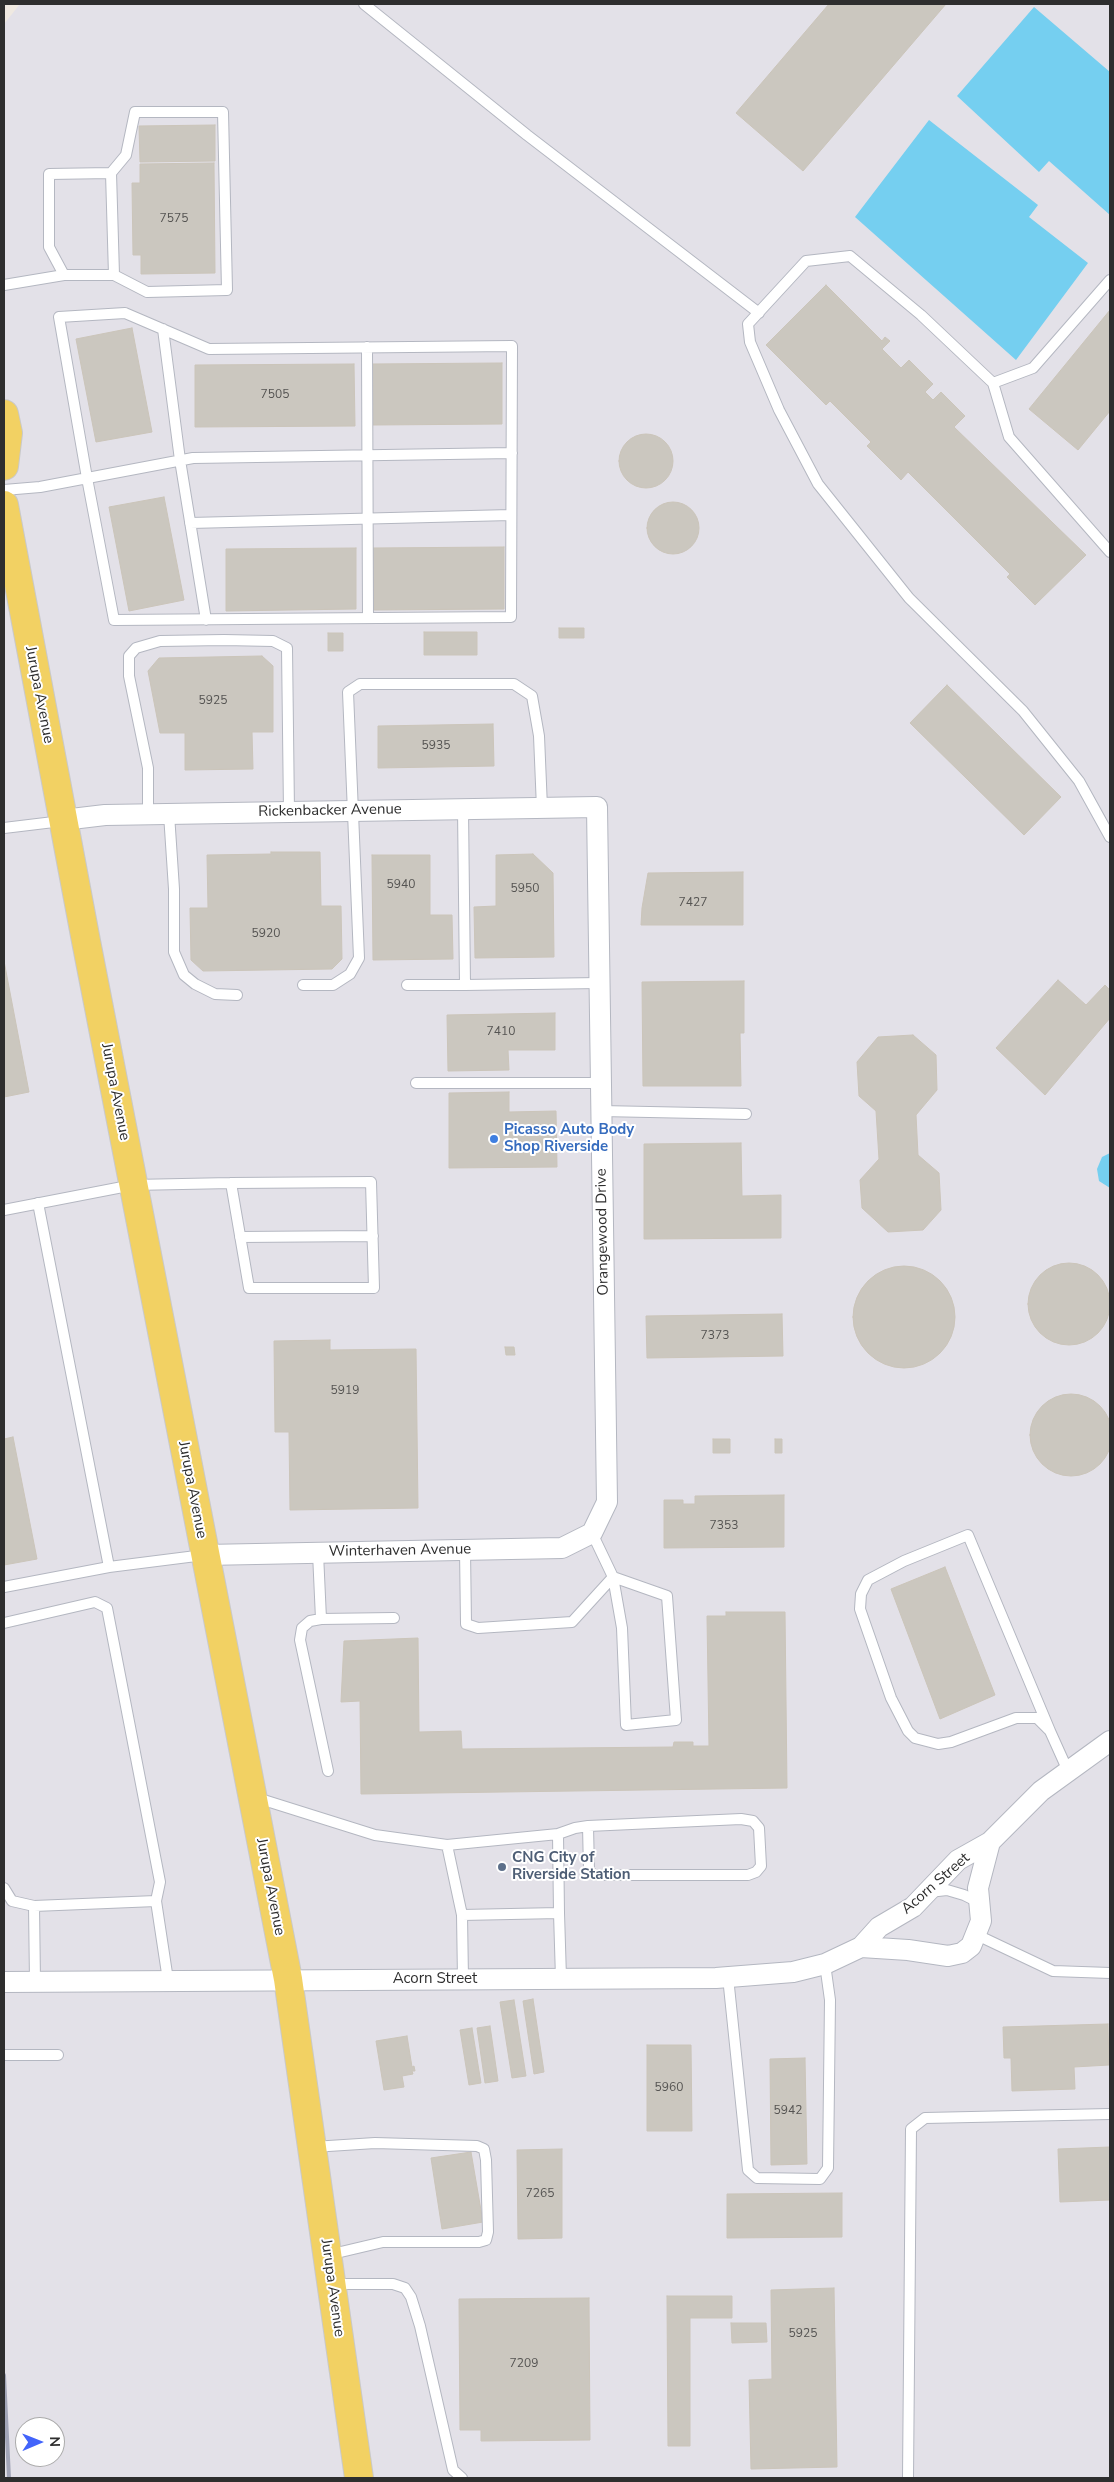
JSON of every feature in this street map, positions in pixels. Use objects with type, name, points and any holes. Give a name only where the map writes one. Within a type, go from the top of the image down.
[{"type":"main road","points":[[4,414],[8,433],[4,466]]},
{"type":"main road","name":"Jurupa Avenue","points":[[5,522],[204,1555],[288,1979],[359,2478]]},
{"type":"street","name":"Rickenbacker Avenue","points":[[63,820],[104,815],[597,807]]},
{"type":"street","name":"Orangewood Drive","points":[[592,1533],[607,1502],[597,807]]},
{"type":"street","name":"Winterhaven Avenue","points":[[204,1555],[562,1548],[592,1533]]},
{"type":"street","name":"Acorn Street","points":[[4,1982],[728,1977],[793,1972],[824,1964],[861,1947],[879,1927],[912,1907],[929,1892],[958,1860],[990,1842],[1041,1791],[1110,1740]]},
{"type":"street","name":"Acorn Street","points":[[861,1947],[908,1950],[948,1956],[962,1953],[972,1946],[981,1921],[978,1888],[990,1842]]},
{"type":"lane","points":[[364,4],[526,135],[758,312]]},
{"type":"lane","points":[[4,284],[64,275],[114,275],[147,292],[227,290],[223,112],[134,112],[126,155],[111,173],[114,275]]},
{"type":"lane","points":[[64,275],[48,247],[49,174],[111,173]]},
{"type":"lane","points":[[1110,552],[1009,437],[993,383],[921,315],[850,256],[806,261],[748,324],[750,342],[779,410],[818,484],[909,598],[1023,711],[1079,781],[1110,837]]},
{"type":"lane","points":[[993,383],[1033,368],[1110,280]]},
{"type":"lane","points":[[125,313],[163,329],[209,349],[512,346],[511,617],[114,620],[86,478],[59,317],[125,313]]},
{"type":"lane","points":[[163,329],[180,460],[206,620]]},
{"type":"lane","points":[[367,347],[366,517],[368,618]]},
{"type":"lane","points":[[4,490],[40,487],[193,458],[512,453]]},
{"type":"lane","points":[[190,523],[366,517],[511,515]]},
{"type":"lane","points":[[148,814],[148,768],[129,676],[129,656],[136,648],[160,641],[224,640],[273,641],[287,648],[289,812]]},
{"type":"lane","points":[[302,985],[333,985],[350,974],[359,958],[348,692],[360,684],[514,684],[532,696],[539,736],[542,808]]},
{"type":"lane","points":[[463,809],[465,985]]},
{"type":"lane","points":[[169,814],[174,889],[174,952],[184,975],[195,984],[215,994],[237,995]]},
{"type":"lane","points":[[4,828],[63,820]]},
{"type":"lane","points":[[407,985],[599,983]]},
{"type":"lane","points":[[416,1083],[601,1083]]},
{"type":"lane","points":[[601,1111],[746,1114]]},
{"type":"lane","points":[[4,1210],[133,1185],[231,1183],[371,1182],[374,1288],[249,1288],[231,1183]]},
{"type":"lane","points":[[38,1203],[109,1567]]},
{"type":"lane","points":[[240,1237],[372,1236]]},
{"type":"lane","points":[[592,1533],[614,1577],[622,1628],[626,1725],[676,1720],[667,1596],[614,1577]]},
{"type":"lane","points":[[1050,1731],[1037,1718],[1016,1718],[951,1742],[938,1744],[915,1738],[908,1731],[891,1698],[860,1609],[861,1594],[868,1580],[904,1561],[968,1535],[1068,1771]]},
{"type":"lane","points":[[465,1550],[466,1624],[478,1628],[572,1622],[614,1577]]},
{"type":"lane","points":[[318,1553],[321,1619]]},
{"type":"lane","points":[[4,1587],[109,1567],[204,1555]]},
{"type":"lane","points":[[4,1623],[95,1602],[107,1608],[160,1882],[156,1901],[168,1980]]},
{"type":"lane","points":[[328,1771],[300,1640],[302,1628],[310,1621],[321,1619],[394,1618]]},
{"type":"lane","points":[[252,1796],[375,1835],[447,1845],[558,1834],[588,1826],[741,1819],[752,1821],[759,1828],[761,1866],[756,1872],[748,1874],[594,1875],[589,1871],[588,1826]]},
{"type":"lane","points":[[558,1834],[561,1978]]},
{"type":"lane","points":[[447,1845],[462,1915],[463,1978]]},
{"type":"lane","points":[[4,1888],[12,1901],[34,1906],[156,1901]]},
{"type":"lane","points":[[929,1892],[947,1890],[964,1894],[978,1902]]},
{"type":"lane","points":[[34,1906],[35,1982]]},
{"type":"lane","points":[[462,1915],[559,1912]]},
{"type":"lane","points":[[977,1935],[1053,1971],[1110,1973]]},
{"type":"lane","points":[[728,1977],[748,2170],[758,2178],[820,2179],[828,2168],[829,2150],[830,2000],[824,1964]]},
{"type":"lane","points":[[4,2055],[58,2055]]},
{"type":"lane","points":[[908,2478],[911,2129],[924,2118],[1110,2114]]},
{"type":"lane","points":[[312,2146],[375,2143],[477,2146],[484,2149],[486,2160],[488,2232],[486,2240],[479,2242],[383,2242],[327,2255]]},
{"type":"lane","points":[[331,2284],[393,2284],[405,2288],[411,2297],[420,2326],[453,2470],[462,2478]]},
{"type":"shaded area","points":[[20,4],[1110,4],[1110,2478],[4,2478],[4,24]]},
{"type":"water","points":[[1034,7],[1110,72],[1110,215],[1049,161],[1039,172],[957,96]]},
{"type":"water","points":[[929,120],[1038,205],[1029,217],[1088,263],[1016,360],[855,217]]},
{"type":"water","points":[[1110,1153],[1110,1188],[1099,1181],[1097,1169],[1102,1157]]},
{"type":"building","points":[[829,4],[946,4],[803,171],[736,113]]},
{"type":"building","points":[[215,125],[215,161],[140,162],[139,126]]},
{"type":"building","points":[[214,163],[215,273],[141,274],[141,255],[133,255],[132,183],[140,183],[140,164]]},
{"type":"building","points":[[826,285],[882,341],[885,337],[890,341],[882,349],[901,368],[909,360],[933,384],[925,392],[933,400],[941,392],[965,416],[954,427],[1086,555],[1035,605],[1007,577],[1010,574],[908,472],[901,480],[867,446],[871,442],[830,401],[826,405],[766,345]]},
{"type":"building","points":[[1110,310],[1110,411],[1078,450],[1029,409]]},
{"type":"building","points":[[132,328],[152,432],[96,442],[76,339]]},
{"type":"building","points":[[502,363],[502,424],[372,425],[372,364]]},
{"type":"building","points":[[354,364],[355,426],[195,427],[195,365]]},
{"type":"building","points":[[646,434],[656,436],[665,442],[671,451],[673,461],[671,471],[665,480],[656,486],[646,488],[636,486],[627,480],[621,471],[619,461],[621,451],[627,442],[636,436]]},
{"type":"building","points":[[164,497],[184,600],[129,611],[109,507]]},
{"type":"building","points":[[668,502],[678,502],[692,509],[699,523],[699,533],[692,547],[678,554],[668,554],[658,550],[651,543],[647,533],[647,523],[651,513],[658,506]]},
{"type":"building","points":[[504,547],[504,609],[374,610],[373,548]]},
{"type":"building","points":[[356,548],[356,609],[226,611],[226,549]]},
{"type":"building","points":[[559,628],[584,628],[584,638],[559,638]]},
{"type":"building","points":[[424,632],[477,632],[477,655],[424,655]]},
{"type":"building","points":[[328,633],[343,633],[343,651],[328,651]]},
{"type":"building","points":[[262,656],[273,666],[273,732],[252,732],[253,769],[185,770],[185,733],[160,733],[148,671],[159,658]]},
{"type":"building","points":[[947,685],[1061,797],[1024,835],[910,723]]},
{"type":"building","points":[[493,724],[494,766],[378,768],[378,726]]},
{"type":"building","points":[[271,852],[320,852],[321,906],[341,906],[342,959],[332,969],[203,971],[191,960],[190,908],[208,908],[207,855],[271,854]]},
{"type":"building","points":[[533,854],[553,873],[554,957],[475,958],[474,907],[496,906],[496,855]]},
{"type":"building","points":[[372,855],[430,855],[430,915],[452,915],[453,959],[373,960]]},
{"type":"building","points":[[743,872],[743,925],[641,925],[648,873]]},
{"type":"building","points":[[4,961],[29,1092],[4,1097]]},
{"type":"building","points":[[1058,980],[1086,1005],[1105,985],[1110,990],[1110,1018],[1045,1095],[996,1048]]},
{"type":"building","points":[[744,981],[744,1033],[740,1033],[741,1086],[643,1086],[642,982]]},
{"type":"building","points":[[555,1013],[555,1050],[508,1050],[509,1070],[448,1071],[447,1015]]},
{"type":"building","points":[[913,1035],[936,1055],[937,1090],[916,1115],[918,1155],[939,1173],[941,1210],[923,1230],[888,1232],[862,1208],[860,1180],[879,1159],[876,1111],[859,1096],[857,1062],[878,1037]]},
{"type":"building","points":[[509,1092],[509,1112],[556,1111],[557,1167],[449,1168],[449,1093]]},
{"type":"building","points":[[741,1143],[742,1196],[781,1195],[781,1238],[644,1239],[644,1144]]},
{"type":"building","points":[[1069,1263],[1085,1266],[1098,1275],[1107,1288],[1110,1304],[1107,1320],[1098,1333],[1085,1342],[1069,1345],[1053,1342],[1040,1333],[1031,1320],[1028,1304],[1031,1288],[1040,1275],[1053,1266]]},
{"type":"building","points":[[904,1266],[923,1270],[940,1281],[951,1298],[955,1317],[951,1336],[940,1353],[923,1364],[904,1368],[885,1364],[868,1353],[857,1336],[853,1317],[857,1298],[868,1281],[885,1270]]},
{"type":"building","points":[[782,1314],[783,1356],[647,1358],[646,1316]]},
{"type":"building","points":[[330,1340],[330,1350],[416,1349],[418,1508],[290,1510],[289,1432],[275,1432],[274,1341]]},
{"type":"building","points":[[505,1347],[514,1347],[515,1355],[506,1355]]},
{"type":"building","points":[[1071,1394],[1087,1397],[1100,1406],[1109,1419],[1112,1435],[1109,1451],[1100,1464],[1087,1473],[1071,1476],[1055,1473],[1042,1464],[1033,1451],[1030,1435],[1033,1419],[1042,1406],[1055,1397]]},
{"type":"building","points":[[13,1437],[37,1559],[4,1565],[4,1439]]},
{"type":"building","points":[[713,1439],[730,1439],[730,1453],[713,1453]]},
{"type":"building","points":[[775,1439],[782,1439],[782,1453],[775,1453]]},
{"type":"building","points":[[784,1495],[784,1547],[664,1548],[664,1500],[683,1500],[683,1504],[695,1504],[695,1496]]},
{"type":"building","points":[[945,1567],[995,1695],[940,1719],[891,1589]]},
{"type":"building","points":[[726,1612],[785,1612],[787,1788],[361,1794],[360,1701],[341,1702],[344,1641],[418,1638],[419,1732],[461,1731],[462,1749],[673,1747],[674,1742],[693,1742],[693,1746],[709,1746],[707,1616],[726,1616]]},
{"type":"building","points":[[533,1999],[544,2072],[534,2074],[523,2001]]},
{"type":"building","points":[[514,2000],[526,2076],[512,2078],[500,2002]]},
{"type":"building","points":[[1108,2024],[1109,2065],[1074,2067],[1075,2089],[1012,2091],[1011,2058],[1004,2058],[1003,2027]]},
{"type":"building","points":[[490,2026],[498,2081],[485,2083],[477,2028]]},
{"type":"building","points":[[472,2028],[481,2083],[469,2085],[460,2030]]},
{"type":"building","points":[[407,2036],[412,2067],[414,2066],[415,2071],[412,2071],[413,2074],[402,2076],[404,2087],[384,2090],[376,2041]]},
{"type":"building","points":[[647,2045],[691,2045],[692,2131],[647,2131]]},
{"type":"building","points":[[805,2058],[807,2164],[771,2165],[770,2059]]},
{"type":"building","points":[[1110,2147],[1110,2200],[1060,2202],[1058,2149]]},
{"type":"building","points":[[562,2149],[562,2238],[518,2239],[517,2150]]},
{"type":"building","points":[[471,2152],[483,2222],[442,2229],[431,2158]]},
{"type":"building","points":[[842,2193],[842,2237],[727,2238],[727,2194]]},
{"type":"building","points":[[834,2288],[837,2467],[751,2469],[749,2380],[772,2379],[771,2290]]},
{"type":"building","points":[[667,2296],[732,2296],[732,2318],[690,2318],[690,2446],[668,2446]]},
{"type":"building","points":[[589,2298],[590,2440],[481,2441],[481,2430],[460,2430],[459,2299]]},
{"type":"building","points":[[731,2323],[766,2323],[767,2342],[732,2343]]},
{"type":"railway","points":[[4,2375],[9,2478]]},
{"type":"place","name":"Picasso Auto Body Shop Riverside","points":[[494,1139]]},
{"type":"place","name":"CNG City of Riverside Station","points":[[502,1867]]}]
